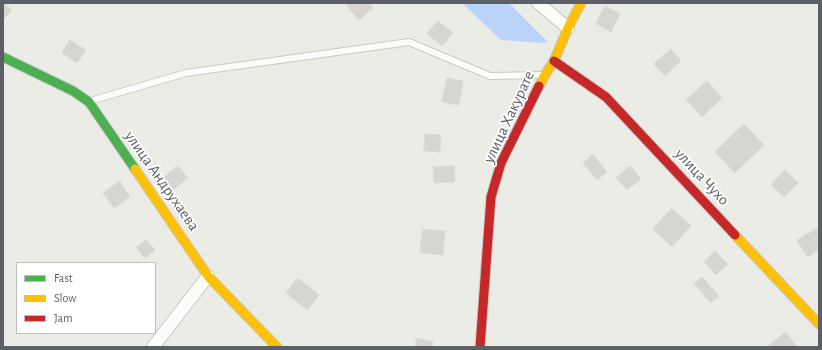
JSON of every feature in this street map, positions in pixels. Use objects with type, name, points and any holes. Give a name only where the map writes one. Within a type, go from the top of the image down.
[{"type":"street","points":[[538,3],[568,28]]},
{"type":"street","name":"улица Хакурате","points":[[480,347],[492,197],[501,163],[544,75],[554,61],[568,28],[581,3]]},
{"type":"street","name":"улица Андрухаева","points":[[3,57],[73,91],[89,102],[208,276],[277,347]]},
{"type":"street","name":"улица Чухо","points":[[554,61],[606,97],[819,324]]},
{"type":"street","points":[[153,347],[208,276]]},
{"type":"lane","points":[[89,102],[186,73],[409,42],[490,76],[544,75]]},
{"type":"water","points":[[462,3],[509,3],[548,42],[541,43],[501,40]]},
{"type":"building","points":[[3,3],[12,10],[3,20]]},
{"type":"building","points":[[345,3],[369,3],[373,8],[359,20]]},
{"type":"building","points":[[605,6],[620,14],[611,32],[596,24]]},
{"type":"building","points":[[438,21],[453,33],[442,46],[427,34]]},
{"type":"building","points":[[70,40],[86,50],[77,63],[62,53]]},
{"type":"building","points":[[671,49],[681,61],[665,76],[654,64]]},
{"type":"building","points":[[447,78],[463,81],[459,105],[442,102]]},
{"type":"building","points":[[707,81],[722,98],[702,117],[686,100]]},
{"type":"building","points":[[744,124],[764,145],[735,173],[715,152]]},
{"type":"building","points":[[425,134],[441,135],[440,152],[424,151]]},
{"type":"building","points":[[593,154],[607,172],[597,180],[583,163]]},
{"type":"building","points":[[178,166],[188,178],[173,190],[163,178]]},
{"type":"building","points":[[454,166],[455,182],[434,183],[433,167]]},
{"type":"building","points":[[630,166],[641,179],[627,190],[616,178]]},
{"type":"building","points":[[785,170],[798,183],[784,197],[771,185]]},
{"type":"building","points":[[120,181],[130,197],[114,208],[103,193]]},
{"type":"building","points":[[672,208],[691,226],[672,247],[653,229]]},
{"type":"building","points":[[819,227],[819,250],[807,257],[797,240]]},
{"type":"building","points":[[423,229],[445,231],[443,255],[420,253]]},
{"type":"building","points":[[146,240],[155,250],[145,258],[136,248]]},
{"type":"building","points":[[715,251],[728,264],[716,275],[704,262]]},
{"type":"building","points":[[702,277],[719,296],[711,303],[694,284]]},
{"type":"building","points":[[298,278],[319,295],[307,310],[286,293]]},
{"type":"building","points":[[786,332],[797,347],[770,347],[769,345]]},
{"type":"building","points":[[417,338],[433,342],[432,347],[415,347]]},
{"type":"traffic: fast","points":[[3,57],[73,91],[89,102],[135,169]]},
{"type":"traffic: slow","points":[[539,86],[554,61],[568,28],[581,3]]},
{"type":"traffic: slow","points":[[135,169],[208,276],[277,347]]},
{"type":"traffic: slow","points":[[735,235],[819,324]]},
{"type":"traffic: jam","points":[[554,61],[606,97],[735,235]]},
{"type":"traffic: jam","points":[[480,347],[491,197],[501,163],[539,86]]}]
